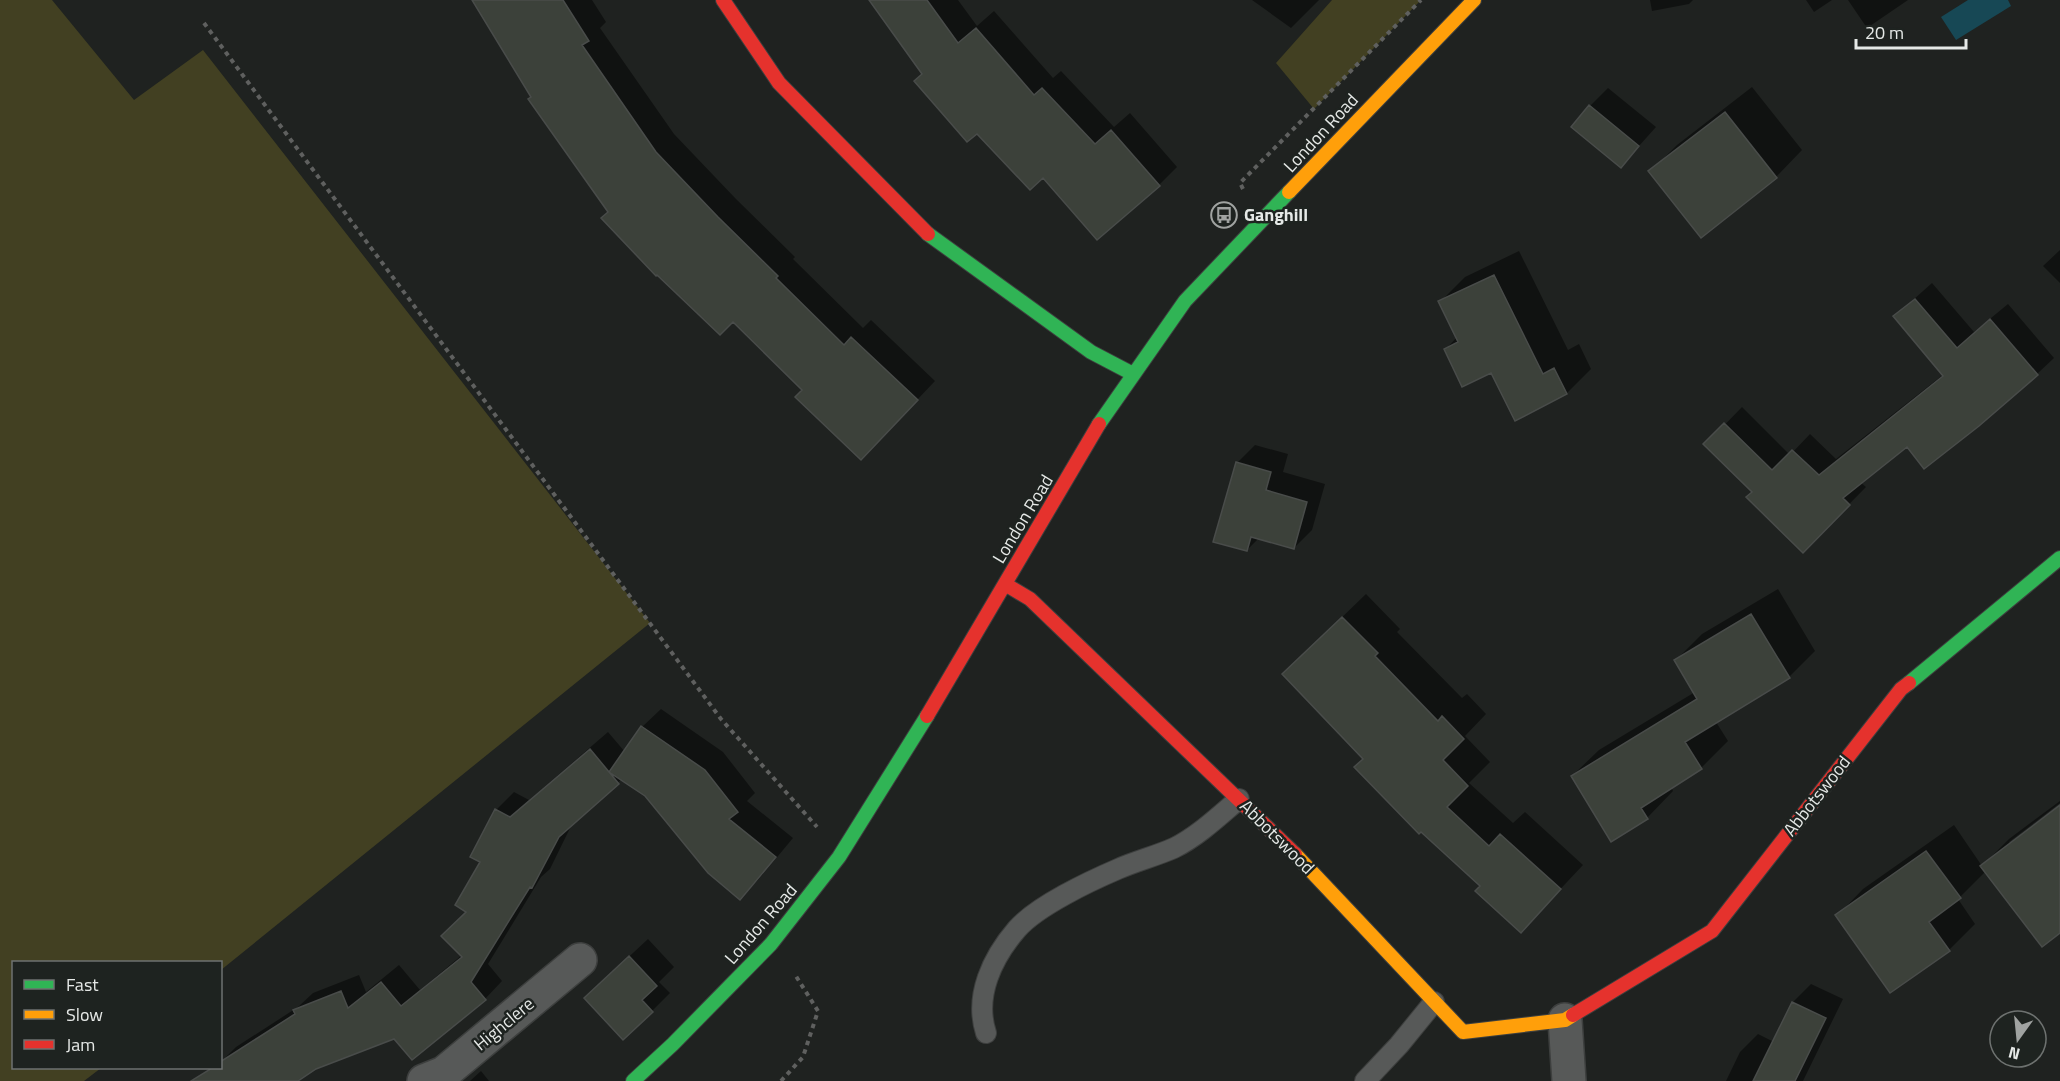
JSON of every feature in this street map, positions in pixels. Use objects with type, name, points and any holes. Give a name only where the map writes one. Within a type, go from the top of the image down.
[{"type":"street","points":[[723,0],[779,83],[923,230],[1091,352],[1132,374]]},
{"type":"street","name":"London Road","points":[[633,1081],[674,1044],[771,944],[839,856],[902,758],[1109,408],[1185,301],[1474,0]]},
{"type":"street","name":"Abbotswood","points":[[1005,584],[1030,599],[1282,841],[1463,1032],[1565,1020],[1712,931],[1901,689],[2060,558]]},
{"type":"street","name":"Highclere","points":[[424,1081],[444,1073],[580,960]]},
{"type":"street","points":[[1565,1020],[1569,1081]]},
{"type":"lane","points":[[986,1033],[981,1019],[983,993],[989,971],[1017,928],[1037,913],[1090,882],[1181,844],[1239,799]]},
{"type":"lane","points":[[1365,1081],[1399,1045],[1434,1002]]},
{"type":"path","points":[[204,23],[721,719],[824,835],[839,856]]},
{"type":"path","points":[[771,944],[794,972],[818,1011],[803,1057],[781,1081]]},
{"type":"shaded area","points":[[0,0],[52,0],[134,100],[203,50],[650,623],[222,969],[222,961],[12,961],[12,1069],[100,1069],[84,1081],[0,1081]]},
{"type":"shaded area","points":[[1332,0],[1421,0],[1314,109],[1276,63]]},
{"type":"water","points":[[1968,0],[2008,0],[2011,6],[1956,40],[1941,17]]},
{"type":"building","points":[[472,0],[563,0],[589,41],[582,45],[656,152],[778,276],[776,278],[844,345],[851,337],[918,400],[861,460],[795,397],[802,390],[733,322],[720,335],[656,276],[601,218],[608,212],[528,99],[531,97]]},
{"type":"building","points":[[869,0],[927,0],[958,43],[976,28],[1034,95],[1042,88],[1095,144],[1111,130],[1160,186],[1097,240],[1043,178],[1030,190],[977,134],[967,142],[914,81],[922,74]]},
{"type":"building","points":[[1589,105],[1639,146],[1621,168],[1571,127]]},
{"type":"building","points":[[1725,112],[1777,178],[1701,238],[1648,171]]},
{"type":"building","points":[[1494,275],[1543,374],[1554,368],[1567,394],[1515,421],[1491,373],[1462,387],[1444,349],[1458,342],[1438,301]]},
{"type":"building","points":[[1915,299],[1957,348],[1990,319],[2038,375],[1979,426],[1924,469],[1907,447],[1843,498],[1850,505],[1803,553],[1746,497],[1752,492],[1703,444],[1724,423],[1772,470],[1792,450],[1819,475],[1943,376],[1893,316]]},
{"type":"building","points":[[1236,462],[1271,472],[1266,490],[1307,502],[1294,549],[1251,537],[1247,551],[1213,542]]},
{"type":"building","points":[[1751,614],[1790,678],[1685,742],[1702,769],[1641,808],[1648,819],[1611,842],[1571,776],[1697,699],[1674,660]]},
{"type":"building","points":[[1342,617],[1378,653],[1375,656],[1438,721],[1442,716],[1464,739],[1443,760],[1468,786],[1447,807],[1489,846],[1500,834],[1561,889],[1521,933],[1475,891],[1480,886],[1421,832],[1419,834],[1354,767],[1363,759],[1282,674]]},
{"type":"building","points":[[641,726],[705,770],[738,812],[729,819],[776,857],[740,900],[708,873],[645,796],[609,772]]},
{"type":"building","points":[[590,749],[619,784],[559,837],[532,888],[530,887],[471,982],[486,1000],[412,1060],[394,1039],[316,1069],[298,1081],[191,1081],[210,1069],[222,1069],[222,1061],[295,1014],[293,1010],[341,991],[348,1008],[381,982],[401,1006],[462,957],[441,936],[466,912],[455,905],[480,862],[470,857],[495,809],[510,817]]},
{"type":"building","points":[[2060,805],[2060,933],[2042,947],[1980,866]]},
{"type":"building","points":[[1926,851],[1961,898],[1929,922],[1950,951],[1890,993],[1835,915]]},
{"type":"building","points":[[629,956],[657,986],[642,1000],[653,1012],[623,1040],[584,998]]},
{"type":"building","points":[[1792,1002],[1826,1018],[1795,1081],[1753,1081]]},
{"type":"traffic: fast","points":[[1099,424],[1185,301],[1289,192]]},
{"type":"traffic: fast","points":[[928,234],[1091,352],[1133,374]]},
{"type":"traffic: fast","points":[[1909,683],[2060,558]]},
{"type":"traffic: fast","points":[[633,1081],[673,1044],[771,944],[839,857],[927,716]]},
{"type":"traffic: slow","points":[[1289,192],[1474,0]]},
{"type":"traffic: slow","points":[[1295,854],[1463,1032],[1565,1020],[1573,1015]]},
{"type":"traffic: jam","points":[[723,0],[779,83],[928,234]]},
{"type":"traffic: jam","points":[[927,716],[1099,424]]},
{"type":"traffic: jam","points":[[1005,584],[1030,599],[1295,854]]},
{"type":"traffic: jam","points":[[1573,1015],[1712,931],[1901,689],[1909,683]]},
{"type":"place","name":"Ganghill","points":[[1224,215]]}]
